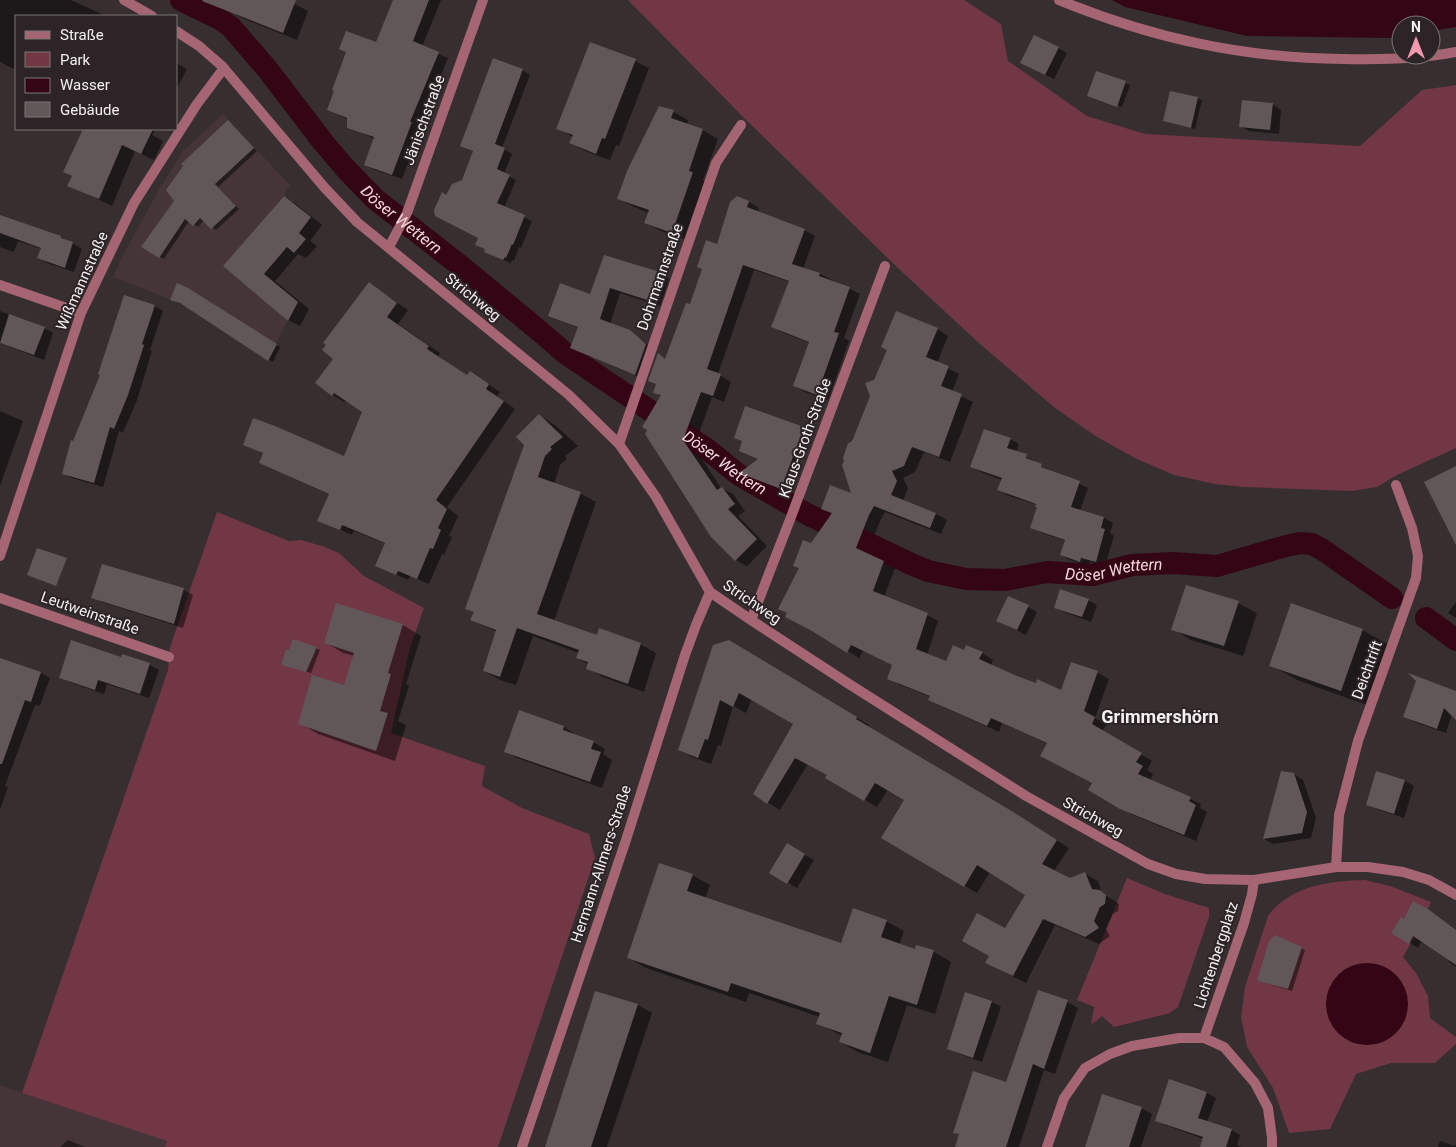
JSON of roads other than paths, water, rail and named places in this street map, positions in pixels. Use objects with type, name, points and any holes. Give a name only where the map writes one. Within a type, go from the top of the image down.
[{"type":"street","points":[[124,0],[150,15]]},
{"type":"street","name":"Jänischstraße","points":[[389,248],[407,213],[483,0]]},
{"type":"street","points":[[1059,0],[1099,16],[1162,36],[1212,48],[1259,55],[1364,60],[1456,52]]},
{"type":"street","name":"Strichweg","points":[[178,32],[199,46],[224,68],[324,187],[357,222],[569,395],[619,444],[656,497],[710,592],[751,620],[1026,796],[1148,864],[1176,874],[1205,879],[1254,880],[1336,867],[1368,867],[1403,872],[1429,880],[1456,895]]},
{"type":"street","name":"Wißmannstraße","points":[[0,556],[81,313],[134,203],[197,104],[224,68]]},
{"type":"street","name":"Dohrmannstraße","points":[[619,444],[636,390],[716,163],[741,125]]},
{"type":"street","name":"Klaus-Groth-Straße","points":[[751,620],[885,266]]},
{"type":"street","points":[[0,285],[81,313]]},
{"type":"street","name":"Deichtrift","points":[[1336,867],[1339,814],[1358,741],[1416,578],[1418,556],[1412,528],[1396,485]]},
{"type":"street","name":"Hermann-Allmers-Straße","points":[[522,1147],[626,840],[693,632],[710,592]]},
{"type":"street","name":"Leutweinstraße","points":[[0,598],[169,657]]},
{"type":"street","name":"Lichtenbergplatz","points":[[1204,1038],[1245,918],[1254,880]]},
{"type":"street","points":[[1047,1147],[1064,1098],[1085,1068],[1110,1054],[1132,1046],[1179,1038],[1204,1038],[1224,1047],[1255,1083],[1268,1108],[1272,1147]]},
{"type":"water","points":[[1112,0],[1456,0],[1456,27],[1441,29],[1441,15],[1391,15],[1390,38],[1247,36],[1125,7]]},
{"type":"water","points":[[1367,963],[1383,966],[1396,975],[1405,988],[1408,1004],[1405,1020],[1396,1033],[1383,1042],[1367,1045],[1351,1042],[1338,1033],[1329,1020],[1326,1004],[1329,988],[1338,975],[1351,966]]},
{"type":"waterway","name":"Döser Wettern","points":[[181,0],[218,18],[231,27],[268,70],[323,142],[375,199],[462,267],[566,354],[707,449],[739,475],[807,514],[928,571],[966,579],[1005,580],[1047,572],[1093,575],[1132,565],[1173,563],[1217,566],[1286,546],[1300,543],[1312,544],[1392,598]]},
{"type":"waterway","name":"Döser Wettern","points":[[1426,618],[1456,640]]},
{"type":"district","name":"Grimmershörn","points":[[1160,717]]}]
